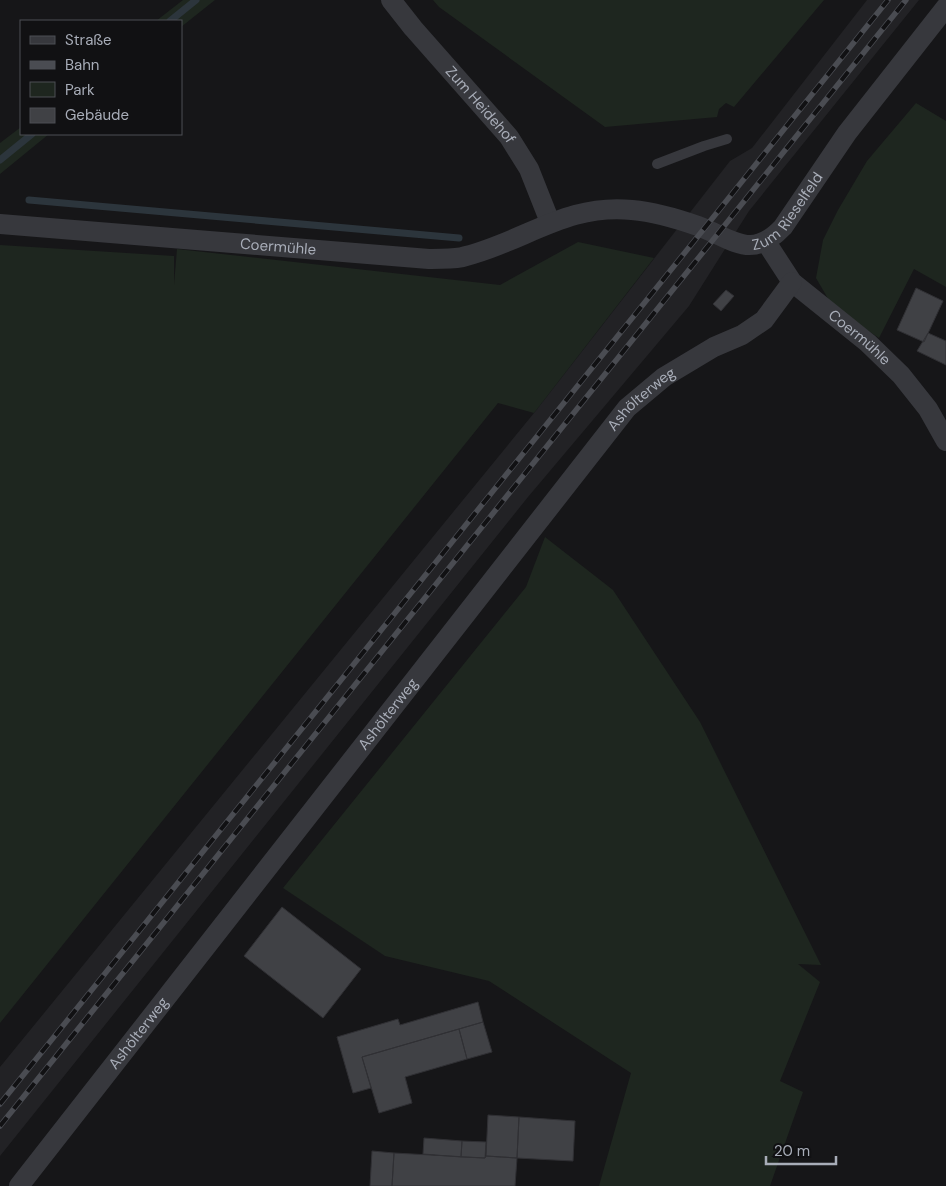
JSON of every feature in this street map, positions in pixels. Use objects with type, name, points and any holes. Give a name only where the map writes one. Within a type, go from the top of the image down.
[{"type":"street","name":"Zum Heidehof","points":[[391,0],[508,137],[529,169],[550,222]]},
{"type":"street","name":"Zum Rieselfeld","points":[[550,222],[597,210],[632,210],[698,226],[733,242],[753,246],[766,242],[783,227],[847,133],[946,7]]},
{"type":"street","name":"Coermühle","points":[[0,224],[429,259],[464,257],[495,247],[550,222]]},
{"type":"street","name":"Coermühle","points":[[766,242],[792,282],[868,343],[901,375],[928,409],[946,441]]},
{"type":"street","name":"Ashölterweg","points":[[19,1186],[626,408],[664,377],[714,347],[742,335],[764,320],[792,282]]},
{"type":"lane","points":[[658,164],[727,139]]},
{"type":"shaded area","points":[[867,0],[919,0],[749,211],[689,306],[528,497],[0,1156],[0,1067],[534,413],[730,161],[752,148]]},
{"type":"green space","points":[[183,0],[215,0],[182,26],[182,20],[157,20]]},
{"type":"green space","points":[[433,0],[824,0],[734,107],[726,103],[719,109],[717,117],[605,127],[439,7]]},
{"type":"green space","points":[[916,103],[946,121],[946,287],[914,269],[879,338],[830,302],[816,278],[823,240],[838,210],[867,161]]},
{"type":"green space","points":[[20,128],[20,135],[48,135],[0,174],[0,143]]},
{"type":"green space","points":[[578,242],[654,258],[534,413],[498,403],[0,1023],[0,245],[174,256],[174,285],[177,249],[500,285]]},
{"type":"green space","points":[[545,537],[613,590],[700,722],[821,965],[798,964],[820,982],[780,1081],[803,1092],[770,1186],[599,1186],[631,1073],[489,981],[385,956],[283,888],[526,587]]},
{"type":"building","points":[[916,288],[943,301],[924,342],[897,330]]},
{"type":"building","points":[[726,290],[734,296],[721,311],[713,304]]},
{"type":"building","points":[[928,333],[946,341],[946,365],[917,351]]},
{"type":"building","points":[[282,907],[361,969],[323,1018],[244,956]]},
{"type":"building","points":[[478,1002],[483,1022],[362,1057],[371,1088],[353,1093],[337,1037],[398,1019],[400,1025]]},
{"type":"building","points":[[483,1022],[492,1052],[467,1059],[459,1029]]},
{"type":"building","points":[[459,1029],[467,1059],[405,1077],[412,1103],[379,1113],[362,1057]]},
{"type":"building","points":[[488,1115],[519,1117],[517,1158],[486,1156]]},
{"type":"building","points":[[519,1117],[575,1121],[573,1161],[517,1158]]},
{"type":"building","points":[[424,1138],[462,1141],[461,1157],[423,1154]]},
{"type":"building","points":[[462,1141],[486,1142],[485,1158],[461,1157]]},
{"type":"building","points":[[372,1151],[394,1153],[392,1186],[370,1186]]},
{"type":"building","points":[[394,1153],[517,1158],[515,1186],[392,1186]]},
{"type":"waterway","points":[[171,20],[196,0]]},
{"type":"waterway","points":[[0,160],[31,135]]},
{"type":"waterway","points":[[29,200],[459,238]]},
{"type":"railway","points":[[0,1104],[888,0]]},
{"type":"railway","points":[[0,1126],[906,0]]}]
